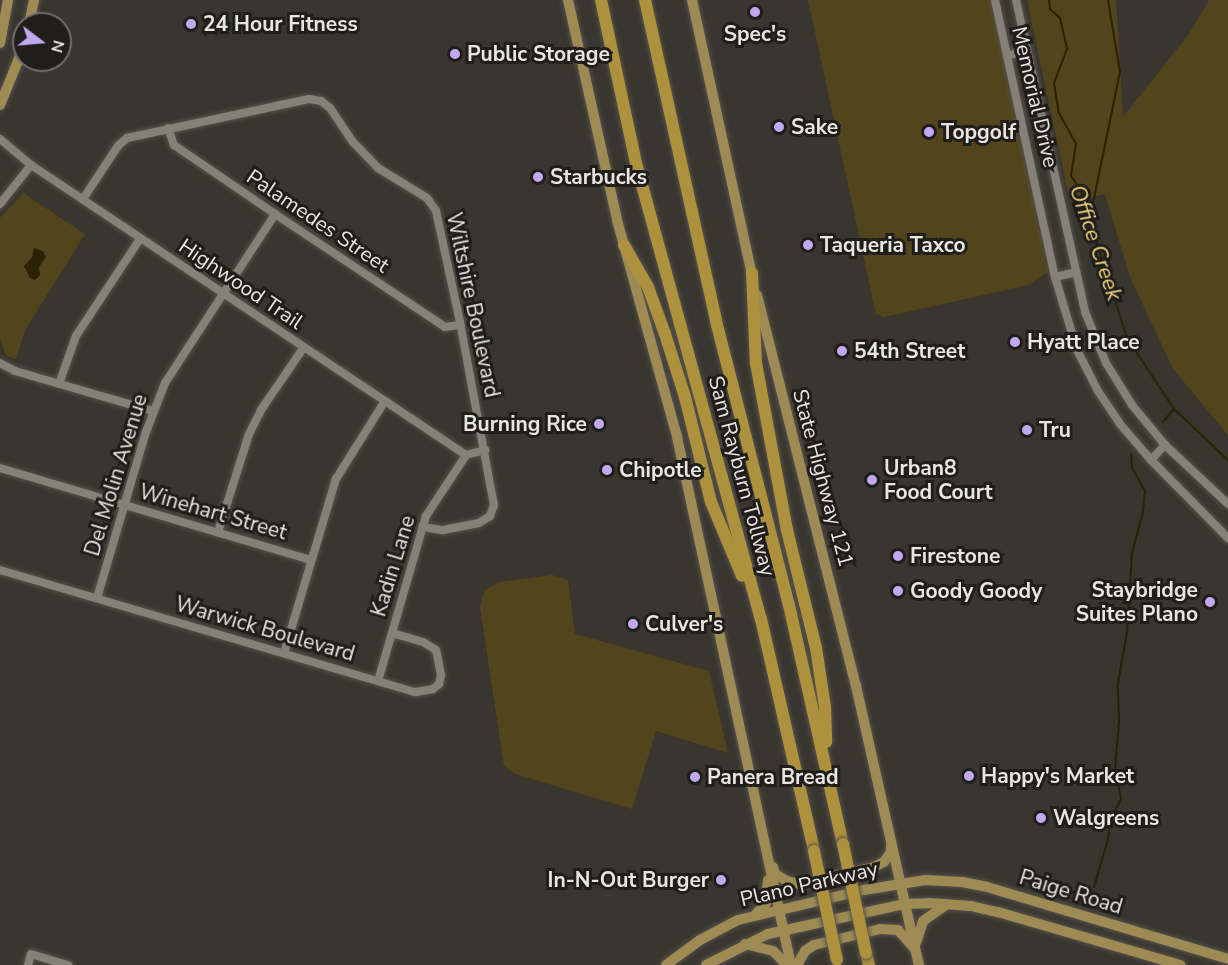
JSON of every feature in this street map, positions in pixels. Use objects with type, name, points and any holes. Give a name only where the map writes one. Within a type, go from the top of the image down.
[{"type":"highway","name":"Sam Rayburn Tollway","points":[[601,0],[636,163],[760,619],[838,962]]},
{"type":"highway","name":"Sam Rayburn Tollway","points":[[645,0],[717,325],[788,602],[868,959]]},
{"type":"highway","points":[[624,245],[648,287],[665,333],[685,397],[711,502],[760,619]]},
{"type":"highway","points":[[752,273],[756,363],[787,530],[816,648],[825,707],[827,771]]},
{"type":"main road","points":[[0,43],[8,0]]},
{"type":"main road","points":[[568,0],[624,245],[677,437],[768,856],[789,965]]},
{"type":"main road","name":"State Highway 121","points":[[692,0],[752,273],[850,659],[919,965]]},
{"type":"main road","points":[[0,105],[13,72]]},
{"type":"main road","points":[[768,856],[776,874],[787,881],[800,884],[874,867],[884,861],[891,852],[892,842]]},
{"type":"main road","points":[[755,915],[766,903],[768,895],[768,856]]},
{"type":"main road","name":"Paige Road","points":[[901,882],[941,880],[987,886],[1228,959]]},
{"type":"main road","name":"Plano Parkway","points":[[666,965],[724,927],[755,915],[901,882]]},
{"type":"main road","name":"Plano Parkway","points":[[706,965],[745,944],[783,930],[905,904]]},
{"type":"main road","name":"Paige Road","points":[[905,904],[947,904],[998,912],[1180,965]]},
{"type":"main road","points":[[916,949],[916,935],[923,921],[947,904]]},
{"type":"main road","points":[[1105,942],[1111,925]]},
{"type":"main road","points":[[797,965],[805,951],[814,945],[880,929],[898,930],[916,949]]},
{"type":"main road","points":[[745,944],[773,951],[789,965]]},
{"type":"main road","points":[[680,954],[685,960],[684,965]]},
{"type":"street","name":"Memorial Drive","points":[[995,0],[1055,277],[1068,325],[1088,372],[1109,409],[1151,459],[1228,538]]},
{"type":"street","name":"Memorial Drive","points":[[1016,0],[1085,312],[1106,363],[1132,405],[1165,445],[1228,504]]},
{"type":"street","points":[[1007,56],[1027,50]]},
{"type":"street","name":"Wiltshire Boulevard","points":[[83,199],[122,141],[168,128],[302,99],[315,99],[326,104],[369,160],[397,181],[427,198],[434,206],[494,501],[489,518],[459,528],[442,530],[422,527]]},
{"type":"street","name":"Palamedes Street","points":[[168,128],[174,145],[275,214],[445,327],[460,325]]},
{"type":"street","name":"Highwood Trail","points":[[0,139],[31,165],[140,239],[466,455]]},
{"type":"street","points":[[0,204],[31,165]]},
{"type":"street","name":"Del Molin Avenue","points":[[97,598],[153,411],[172,369],[275,214]]},
{"type":"street","points":[[59,384],[76,336],[140,239]]},
{"type":"street","points":[[1055,277],[1076,272]]},
{"type":"street","points":[[218,532],[249,434],[261,410],[304,347]]},
{"type":"street","points":[[0,363],[8,369],[153,411]]},
{"type":"street","points":[[285,653],[336,479],[385,401]]},
{"type":"street","points":[[1151,459],[1165,445]]},
{"type":"street","points":[[466,455],[485,450]]},
{"type":"street","name":"Kadin Lane","points":[[378,681],[422,527],[428,512],[466,455]]},
{"type":"street","name":"Winehart Street","points":[[0,468],[311,560]]},
{"type":"street","name":"Warwick Boulevard","points":[[0,570],[378,681],[422,693],[433,689],[440,682],[438,655],[433,647],[392,633]]},
{"type":"street","points":[[28,965],[32,954],[68,965]]},
{"type":"shaded area","name":"Topgolf","points":[[808,0],[992,0],[1048,272],[1028,285],[884,317],[876,314]]},
{"type":"shaded area","points":[[1027,0],[1116,0],[1123,117],[1189,34],[1209,0],[1228,0],[1228,435],[1173,369],[1130,277],[1105,194],[1070,202]]},
{"type":"shaded area","points":[[23,193],[85,234],[25,330],[16,359],[6,356],[0,338],[0,218]]},
{"type":"shaded area","points":[[34,248],[43,251],[46,257],[39,267],[40,275],[35,280],[30,278],[24,266],[32,257]]},
{"type":"shaded area","points":[[552,575],[568,580],[575,634],[709,671],[728,753],[656,731],[632,809],[515,774],[504,766],[480,607],[484,591],[498,582]]},
{"type":"waterway","name":"Office Creek","points":[[1049,0],[1050,9],[1060,18],[1067,49],[1054,83],[1059,113],[1076,144],[1071,176],[1080,189],[1127,338],[1174,409],[1228,460]]},
{"type":"waterway","points":[[1090,218],[1120,72],[1108,0]]},
{"type":"waterway","points":[[1163,422],[1174,409]]},
{"type":"waterway","points":[[1094,887],[1108,839],[1110,822],[1121,798],[1115,769],[1119,721],[1118,683],[1127,632],[1132,553],[1143,512],[1145,491],[1132,468],[1131,454]]},
{"type":"place","name":"Spec's","points":[[755,12]]},
{"type":"place","name":"24 Hour Fitness","points":[[191,24]]},
{"type":"place","name":"Public Storage","points":[[455,54]]},
{"type":"place","name":"Sake","points":[[779,127]]},
{"type":"place","name":"Topgolf","points":[[929,132]]},
{"type":"place","name":"Starbucks","points":[[538,177]]},
{"type":"place","name":"Taqueria Taxco","points":[[808,245]]},
{"type":"place","name":"Hyatt Place","points":[[1015,342]]},
{"type":"place","name":"54th Street","points":[[842,351]]},
{"type":"place","name":"Burning Rice","points":[[599,424]]},
{"type":"place","name":"Tru","points":[[1027,430]]},
{"type":"place","name":"Chipotle","points":[[607,470]]},
{"type":"place","name":"Urban8 Food Court","points":[[872,480]]},
{"type":"place","name":"Firestone","points":[[898,556]]},
{"type":"place","name":"Goody Goody","points":[[898,591]]},
{"type":"place","name":"Staybridge Suites Plano","points":[[1210,602]]},
{"type":"place","name":"Culver's","points":[[633,624]]},
{"type":"place","name":"Happy's Market","points":[[969,776]]},
{"type":"place","name":"Panera Bread","points":[[695,777]]},
{"type":"place","name":"Walgreens","points":[[1041,818]]},
{"type":"place","name":"In-N-Out Burger","points":[[721,880]]}]
